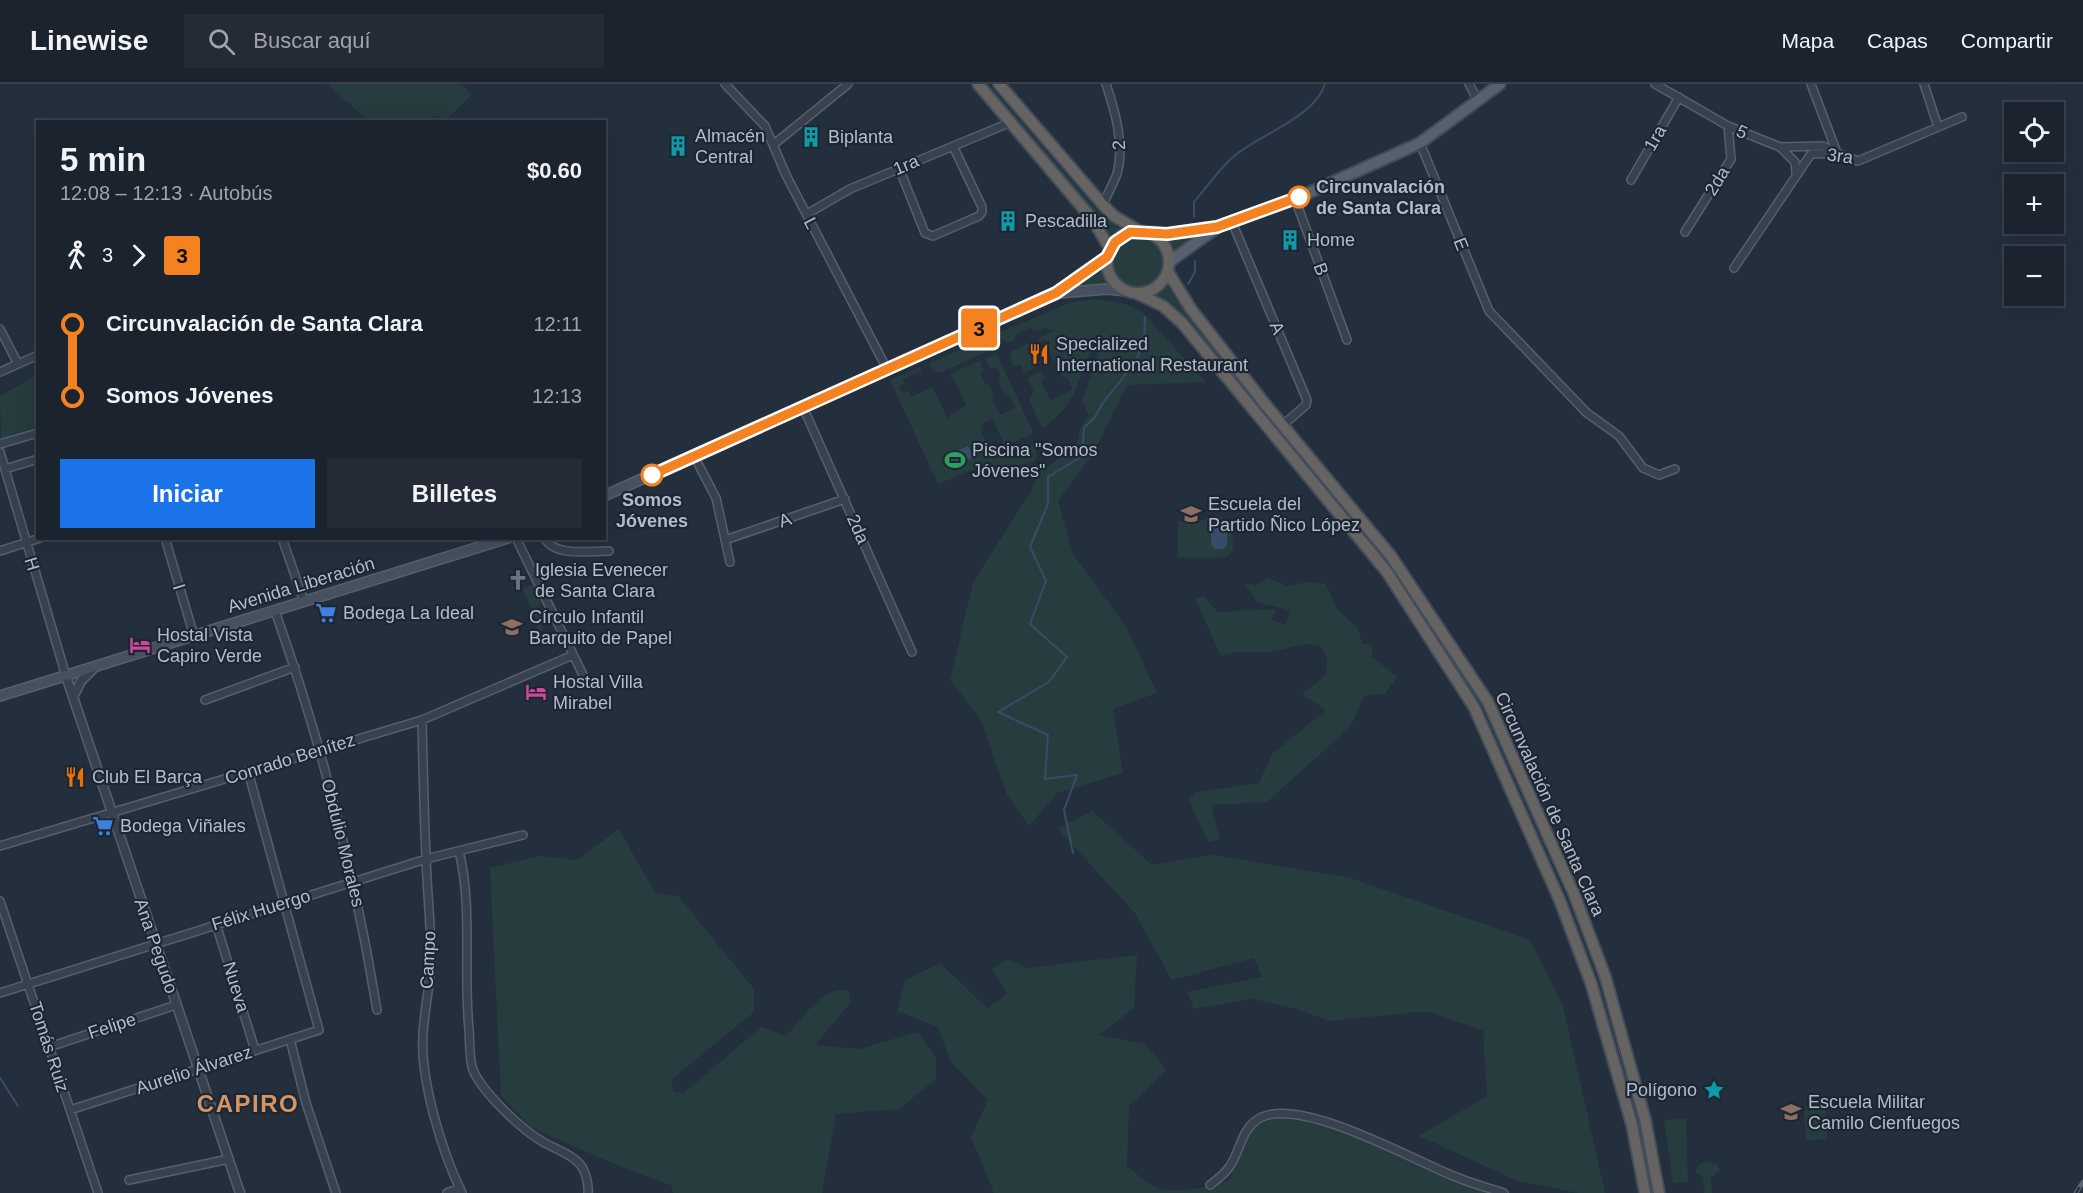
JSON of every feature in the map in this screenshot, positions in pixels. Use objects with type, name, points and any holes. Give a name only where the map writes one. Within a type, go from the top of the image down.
[{"type":"highway","points":[[978,84],[1093,220],[1109,253],[1108,268],[1118,286],[1132,292],[1146,292],[1155,288],[1163,281],[1168,267],[1168,252],[1163,243],[1156,237],[1114,216],[999,84]]},
{"type":"highway","points":[[1109,253],[1122,236],[1143,232]]},
{"type":"highway","name":"Circunvalación de Santa Clara","points":[[1168,267],[1191,309],[1391,556],[1488,702],[1574,894],[1605,976],[1645,1119],[1659,1193]]},
{"type":"highway","name":"Circunvalación de Santa Clara","points":[[1132,292],[1153,300],[1182,323],[1387,572],[1474,707],[1560,901],[1591,983],[1632,1125],[1645,1193]]},
{"type":"main road","points":[[1143,232],[1167,234],[1217,227],[1295,199],[1420,143],[1500,84]]},
{"type":"main road","points":[[1168,267],[1217,227]]},
{"type":"main road","points":[[606,495],[1056,293],[1109,253]]},
{"type":"main road","points":[[1056,293],[1107,289],[1132,292]]},
{"type":"main road","name":"Avenida Liberación","points":[[0,696],[502,540]]},
{"type":"street","name":"L","points":[[725,84],[765,126],[807,214],[887,369]]},
{"type":"street","points":[[773,145],[848,84]]},
{"type":"street","name":"2","points":[[1103,205],[1116,174],[1119,159],[1118,129],[1106,84]]},
{"type":"street","points":[[1469,84],[1478,101]]},
{"type":"street","name":"5","points":[[1655,84],[1728,126],[1780,147],[1823,146],[1838,153]]},
{"type":"street","points":[[1811,84],[1838,153]]},
{"type":"street","points":[[1924,84],[1938,127]]},
{"type":"street","name":"1ra","points":[[1631,180],[1678,97]]},
{"type":"street","name":"3ra","points":[[1734,268],[1811,154],[1838,153],[1858,161],[1962,117]]},
{"type":"street","name":"1ra","points":[[807,214],[850,189],[1009,123]]},
{"type":"street","name":"2da","points":[[1685,232],[1731,159],[1728,126]]},
{"type":"street","name":"E","points":[[1420,143],[1489,311],[1587,413],[1619,436],[1642,468],[1659,475],[1675,469]]},
{"type":"street","points":[[899,168],[926,233],[933,236],[980,216],[982,212],[982,207],[953,146]]},
{"type":"street","points":[[1780,147],[1796,162],[1796,173]]},
{"type":"street","name":"B","points":[[1295,199],[1347,340]]},
{"type":"street","name":"A","points":[[1232,222],[1307,400],[1306,405],[1283,425]]},
{"type":"street","points":[[0,329],[18,364]]},
{"type":"street","points":[[0,372],[36,357]]},
{"type":"street","name":"2da","points":[[803,407],[912,651]]},
{"type":"street","points":[[0,444],[36,434]]},
{"type":"street","name":"H","points":[[0,452],[66,676]]},
{"type":"street","points":[[694,456],[716,498],[730,562]]},
{"type":"street","points":[[5,469],[36,460]]},
{"type":"street","name":"A","points":[[725,540],[845,499]]},
{"type":"street","points":[[0,550],[36,539]]},
{"type":"street","name":"I","points":[[166,540],[194,636]]},
{"type":"street","points":[[283,540],[304,601]]},
{"type":"street","points":[[517,540],[585,679]]},
{"type":"street","points":[[546,540],[552,548],[561,551],[609,550]]},
{"type":"street","name":"Obdulio Morales","points":[[275,611],[320,749],[366,940],[377,1010]]},
{"type":"street","name":"Conrado Benítez","points":[[0,846],[422,720],[573,655]]},
{"type":"street","points":[[73,698],[81,681],[97,666]]},
{"type":"street","points":[[205,700],[295,667]]},
{"type":"street","name":"Ana Pegudo","points":[[66,676],[240,1193]]},
{"type":"street","name":"Campo","points":[[422,720],[431,960],[423,1037],[424,1060],[435,1120],[461,1191]]},
{"type":"street","points":[[249,771],[285,903]]},
{"type":"street","name":"Félix Huergo","points":[[0,993],[426,859],[523,835]]},
{"type":"street","points":[[459,851],[465,877],[467,1006],[473,1069],[483,1086],[517,1124],[582,1167],[588,1193]]},
{"type":"street","name":"Tomás Ruiz","points":[[0,901],[98,1193]]},
{"type":"street","name":"Aurelio Álvarez","points":[[70,1110],[319,1030],[285,903]]},
{"type":"street","name":"Nueva","points":[[216,924],[255,1050]]},
{"type":"street","name":"Felipe","points":[[49,1047],[176,1005]]},
{"type":"street","points":[[290,1039],[306,1103],[336,1193]]},
{"type":"street","points":[[1210,1185],[1231,1165],[1240,1140],[1249,1127],[1262,1118],[1279,1114],[1314,1118],[1380,1143],[1456,1177],[1504,1193]]},
{"type":"street","points":[[129,1180],[229,1159]]},
{"type":"street","points":[[447,1193],[461,1191]]},
{"type":"green space","points":[[327,84],[461,84],[472,94],[447,120],[434,115],[430,120],[368,120]]},
{"type":"green space","points":[[985,84],[989,84],[1101,215],[1120,229],[1108,239],[1098,218]]},
{"type":"green space","points":[[1202,234],[1175,255],[1167,238]]},
{"type":"green space","points":[[1133,237],[1143,237],[1156,244],[1163,257],[1163,267],[1156,280],[1143,287],[1133,287],[1124,283],[1117,276],[1113,267],[1113,257],[1117,248],[1124,241]]},
{"type":"green space","points":[[1100,266],[1108,285],[1069,288]]},
{"type":"green space","points":[[1167,286],[1248,392],[1245,394],[1186,321],[1156,295]]},
{"type":"green space","points":[[1097,299],[1122,303],[1140,310],[1206,382],[1127,385],[1093,453],[1058,501],[1073,554],[1127,628],[1157,693],[1113,709],[1123,773],[1057,793],[1029,826],[1007,795],[980,718],[950,680],[973,582],[1030,493],[1040,471],[1076,448],[1080,429],[1089,416],[1082,401],[1098,355],[1096,350],[1090,353],[1073,395],[1061,413],[1042,429],[1029,399],[1034,392],[1027,378],[1042,371],[1045,378],[1041,381],[1051,400],[1073,389],[1067,377],[1063,378],[1047,348],[1049,347],[1046,340],[1039,342],[1038,339],[1054,331],[1045,328],[1037,331],[1030,328],[1016,334],[1014,341],[1008,343],[999,333],[1071,302]]},
{"type":"green space","points":[[992,336],[993,349],[939,373],[933,371],[930,363]]},
{"type":"green space","points":[[1033,341],[1035,345],[1027,348],[1035,368],[1024,373],[1021,365],[1013,366],[1010,356],[1012,351]]},
{"type":"green space","points":[[997,354],[1033,432],[1005,446],[993,419],[982,423],[983,426],[980,428],[993,458],[1008,452],[1009,455],[1034,444],[1037,456],[1033,462],[994,471],[992,465],[986,468],[985,465],[938,484],[890,380],[920,367],[922,371],[903,379],[905,384],[899,387],[902,393],[909,391],[911,397],[933,387],[947,418],[966,405],[950,374],[980,361],[984,372],[980,374],[994,394],[991,396],[1000,415],[1015,408],[1009,394],[1005,396],[997,378],[1000,376],[996,367],[990,369],[985,359]]},
{"type":"green space","points":[[36,376],[36,428],[1,439],[0,396]]},
{"type":"green space","points":[[1206,517],[1222,517],[1222,520],[1232,520],[1233,550],[1227,557],[1178,558],[1178,521],[1206,520]]},
{"type":"green space","points":[[1268,578],[1288,586],[1307,582],[1326,584],[1337,609],[1358,628],[1362,644],[1371,645],[1373,651],[1371,656],[1397,677],[1385,694],[1364,696],[1351,726],[1267,802],[1211,805],[1220,839],[1208,842],[1189,800],[1196,792],[1259,783],[1272,754],[1326,710],[1302,694],[1326,675],[1327,657],[1320,646],[1299,645],[1268,652],[1239,652],[1221,656],[1195,598],[1204,597],[1218,612],[1276,609],[1272,619],[1285,625],[1290,612],[1257,602],[1245,584],[1257,585]]},
{"type":"green space","points":[[533,584],[541,602],[538,608],[542,617],[543,630],[537,631],[536,618],[522,589]]},
{"type":"green space","points":[[1092,811],[1152,865],[1212,855],[1350,878],[1530,940],[1563,1006],[1605,1193],[1579,1193],[1518,1181],[1419,1136],[1487,1096],[1483,1031],[1427,1011],[1329,1021],[1297,1009],[1253,999],[1194,1009],[1187,992],[1262,977],[1254,958],[1172,980],[1134,912],[1058,829]]},
{"type":"green space","points":[[619,829],[655,893],[678,896],[754,989],[754,1012],[672,1079],[673,1092],[684,1093],[761,1027],[786,1036],[814,1004],[831,992],[840,990],[849,991],[851,1002],[815,1045],[859,1049],[918,1032],[936,1058],[936,1079],[899,1109],[836,1114],[822,1193],[673,1193],[671,1185],[626,1169],[530,1127],[501,1096],[490,868],[538,856],[577,860]]},
{"type":"green space","points":[[1137,955],[1134,1008],[1099,1035],[1145,1044],[1167,1070],[1129,1106],[1127,1166],[1146,1182],[1159,1188],[1186,1190],[1229,1180],[1244,1141],[1251,1130],[1268,1120],[1291,1119],[1350,1135],[1453,1180],[1493,1193],[994,1193],[971,1137],[988,1100],[951,1062],[938,1027],[897,1011],[905,980],[940,963],[987,1008],[1007,994],[992,969],[1008,959],[1027,968]]},
{"type":"green space","points":[[1825,1106],[1827,1139],[1806,1140],[1804,1107]]},
{"type":"green space","points":[[1686,1118],[1688,1182],[1673,1183],[1664,1120]]},
{"type":"green space","points":[[1707,1162],[1717,1164],[1720,1170],[1711,1178],[1712,1193],[1704,1193],[1703,1178],[1696,1173],[1699,1165]]},
{"type":"water","points":[[968,446],[974,457],[952,467],[947,456]]},
{"type":"water","points":[[1217,524],[1223,524],[1227,528],[1227,545],[1224,549],[1215,549],[1211,545],[1211,530],[1217,527]]},
{"type":"waterway","points":[[1194,217],[1194,202],[1218,172],[1245,148],[1298,116],[1319,96],[1325,84]]},
{"type":"waterway","points":[[1188,284],[1195,272],[1195,261]]},
{"type":"waterway","points":[[1073,853],[1064,810],[1077,775],[1045,779],[1048,735],[998,712],[1049,682],[1067,657],[1030,624],[1046,581],[1030,547],[1048,504],[1048,477],[1082,456],[1084,428],[1095,417],[1102,404],[1136,361],[1144,340],[1145,317]]},
{"type":"waterway","points":[[0,1078],[18,1106]]},
{"type":"railway","points":[[2076,1193],[2083,1182]]},
{"type":"bus line","name":"3","points":[[652,475],[1056,293],[1107,257],[1115,242],[1130,232],[1167,234],[1217,227],[1299,197]]},
{"type":"place","name":"Biplanta","points":[[811,137]]},
{"type":"place","name":"Almacén Central","points":[[678,146]]},
{"type":"place","name":"Circunvalación de Santa Clara","points":[[1299,197]]},
{"type":"place","name":"Pescadilla","points":[[1008,221]]},
{"type":"place","name":"Home","points":[[1290,240]]},
{"type":"place","name":"Specialized International Restaurant","points":[[1039,354]]},
{"type":"place","name":"Piscina \"Somos Jóvenes\"","points":[[955,460]]},
{"type":"place","name":"Somos Jóvenes","points":[[652,475]]},
{"type":"place","name":"Escuela del Partido Ñico López","points":[[1191,514]]},
{"type":"place","name":"Iglesia Evenecer de Santa Clara","points":[[518,580]]},
{"type":"place","name":"Bodega La Ideal","points":[[326,613]]},
{"type":"place","name":"Círculo Infantil Barquito de Papel","points":[[512,627]]},
{"type":"place","name":"Hostal Vista Capiro Verde","points":[[140,645]]},
{"type":"place","name":"Hostal Villa Mirabel","points":[[536,692]]},
{"type":"place","name":"Club El Barça","points":[[75,777]]},
{"type":"place","name":"Bodega Viñales","points":[[103,826]]},
{"type":"place","name":"Polígono","points":[[1714,1090]]},
{"type":"place","name":"Escuela Militar Camilo Cienfuegos","points":[[1791,1112]]},
{"type":"district","name":"CAPIRO","points":[[248,1104]]}]
